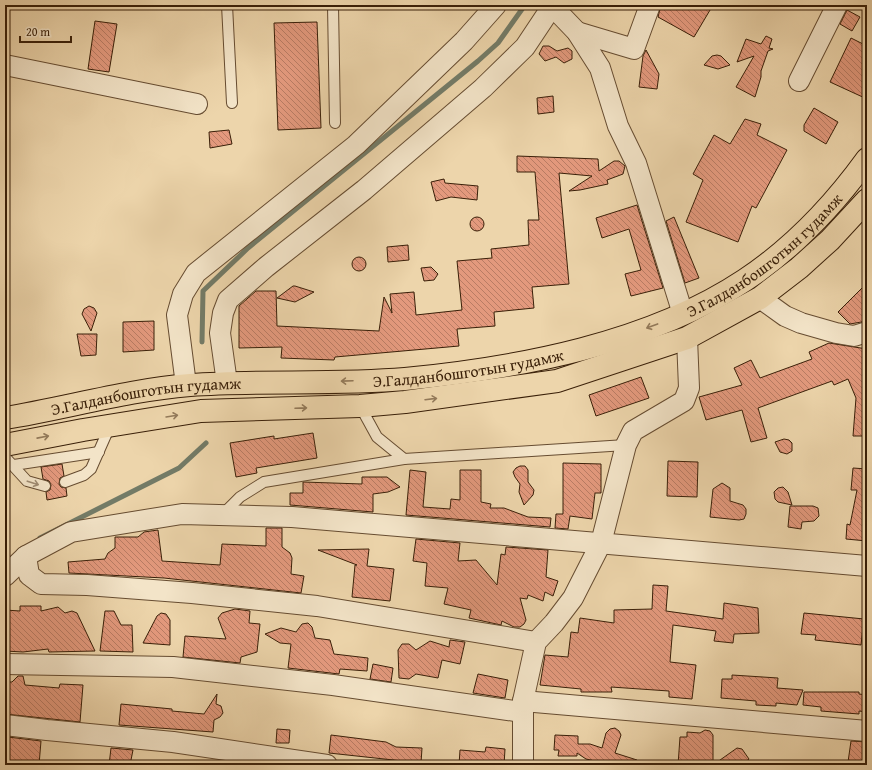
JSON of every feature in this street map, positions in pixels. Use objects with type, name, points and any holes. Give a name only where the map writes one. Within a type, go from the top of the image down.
[{"type":"main road","name":"Э.Галданбошготын гудамж","points":[[12,415],[79,402],[186,385],[404,379],[478,370],[554,357],[623,337],[684,314],[744,281],[811,226],[847,187],[867,159]]},
{"type":"main road","name":"Э.Галданбошготын гудамж","points":[[5,445],[110,425],[200,412],[360,406],[412,402],[557,381],[687,338],[760,298],[799,268],[830,240],[867,200]]},
{"type":"street","points":[[186,385],[177,315],[183,294],[196,273],[356,145],[464,41],[496,5]]},
{"type":"street","points":[[227,383],[220,333],[223,313],[228,300],[266,267],[364,190],[483,88],[525,47],[552,5],[577,32],[600,68],[618,126],[636,163],[684,314]]},
{"type":"street","points":[[577,32],[634,49],[650,5]]},
{"type":"street","points":[[799,81],[837,5]]},
{"type":"street","points":[[5,65],[196,104]]},
{"type":"street","points":[[760,298],[785,316],[801,323],[836,334],[854,336],[867,332]]},
{"type":"street","points":[[523,765],[523,706],[536,642],[573,598],[601,544],[626,445],[633,431],[684,401],[689,388],[687,338]]},
{"type":"street","points":[[5,576],[26,556],[71,532],[182,514],[292,517],[867,566]]},
{"type":"street","points":[[26,556],[29,575],[41,584],[87,585],[192,593],[317,606],[536,642]]},
{"type":"street","points":[[5,664],[173,667],[523,706],[867,731]]},
{"type":"street","points":[[5,724],[47,730],[173,742],[327,765]]},
{"type":"lane","points":[[227,5],[232,103]]},
{"type":"lane","points":[[333,5],[335,123]]},
{"type":"lane","points":[[360,406],[378,437],[404,459]]},
{"type":"lane","points":[[65,482],[84,475],[91,469],[110,425]]},
{"type":"lane","points":[[223,515],[240,496],[264,482],[404,459],[626,445]]},
{"type":"lane","points":[[14,465],[99,452]]},
{"type":"lane","points":[[5,457],[14,465],[27,481],[45,486]]},
{"type":"building","points":[[661,5],[713,5],[694,37],[658,17]]},
{"type":"building","points":[[847,10],[860,17],[852,31],[840,24]]},
{"type":"building","points":[[95,21],[117,24],[109,72],[88,69]]},
{"type":"building","points":[[317,22],[321,128],[278,130],[274,23]]},
{"type":"building","points":[[766,36],[772,39],[769,48],[773,49],[768,51],[761,71],[761,77],[755,97],[736,87],[754,56],[737,62],[746,39],[761,44]]},
{"type":"building","points":[[851,38],[867,46],[867,99],[830,82]]},
{"type":"building","points":[[543,46],[549,46],[557,51],[568,48],[572,51],[572,59],[564,63],[556,57],[545,61],[539,54]]},
{"type":"building","points":[[646,50],[659,74],[657,89],[639,87],[643,56]]},
{"type":"building","points":[[712,56],[721,56],[730,65],[718,69],[704,65]]},
{"type":"building","points":[[553,96],[554,112],[538,114],[537,98]]},
{"type":"building","points":[[814,108],[838,122],[826,144],[804,131],[804,125]]},
{"type":"building","points":[[745,119],[761,124],[757,135],[787,150],[756,208],[752,206],[738,242],[686,222],[703,180],[693,174],[714,135],[730,144]]},
{"type":"building","points":[[229,130],[232,144],[210,148],[209,132]]},
{"type":"building","points":[[517,156],[598,159],[599,171],[614,161],[619,161],[625,166],[623,174],[607,180],[608,184],[580,190],[569,191],[592,176],[559,173],[569,284],[532,287],[534,308],[494,312],[495,326],[457,329],[459,346],[335,357],[334,360],[281,358],[282,347],[239,348],[239,306],[256,291],[276,291],[277,326],[379,331],[384,297],[392,313],[390,294],[414,292],[416,315],[462,310],[457,261],[492,258],[491,249],[529,245],[528,220],[539,220],[535,172],[517,172]]},
{"type":"building","points":[[444,179],[445,183],[478,186],[477,200],[451,197],[436,201],[431,182]]},
{"type":"building","points":[[637,205],[663,288],[631,296],[625,274],[641,270],[629,229],[602,238],[596,218]]},
{"type":"building","points":[[474,217],[480,217],[484,221],[484,227],[480,231],[474,231],[470,227],[470,221]]},
{"type":"building","points":[[674,217],[699,278],[685,283],[666,221]]},
{"type":"building","points":[[408,245],[409,260],[388,262],[387,247]]},
{"type":"building","points":[[359,257],[364,259],[366,264],[364,269],[359,271],[354,269],[352,264],[354,259]]},
{"type":"building","points":[[431,267],[438,274],[434,280],[424,281],[421,268]]},
{"type":"building","points":[[867,283],[867,321],[850,324],[838,312]]},
{"type":"building","points":[[293,286],[314,292],[295,302],[277,298]]},
{"type":"building","points":[[89,306],[94,308],[97,313],[91,331],[82,314],[84,309]]},
{"type":"building","points":[[154,321],[154,350],[123,352],[123,322]]},
{"type":"building","points":[[77,334],[97,334],[96,355],[81,356]]},
{"type":"building","points":[[829,343],[867,349],[867,436],[853,436],[856,398],[848,379],[834,385],[832,381],[758,408],[767,438],[751,442],[742,410],[706,420],[699,397],[742,385],[734,368],[751,360],[760,378],[812,359],[809,352]]},
{"type":"building","points":[[641,377],[649,398],[596,416],[589,395]]},
{"type":"building","points":[[313,433],[317,458],[256,468],[257,473],[236,477],[230,443],[274,436],[274,439]]},
{"type":"building","points":[[784,439],[789,440],[792,443],[792,451],[787,454],[780,452],[775,442]]},
{"type":"building","points":[[668,461],[698,462],[697,497],[667,496]]},
{"type":"building","points":[[563,463],[601,464],[601,493],[595,493],[592,519],[570,516],[568,529],[555,528],[556,514],[563,514]]},
{"type":"building","points":[[62,464],[64,476],[60,478],[59,484],[61,487],[66,488],[67,496],[47,500],[46,492],[50,490],[51,485],[49,481],[43,479],[41,467]]},
{"type":"building","points":[[520,466],[525,466],[528,470],[528,482],[534,490],[533,495],[524,505],[519,492],[520,484],[513,472]]},
{"type":"building","points":[[853,468],[867,469],[867,541],[846,539],[847,524],[850,525],[857,490],[851,490]]},
{"type":"building","points":[[410,470],[426,472],[423,507],[450,509],[451,499],[460,500],[460,470],[481,470],[481,502],[491,504],[490,508],[504,508],[528,517],[551,518],[550,527],[406,515]]},
{"type":"building","points":[[362,477],[387,477],[400,487],[388,492],[373,494],[373,512],[290,505],[290,493],[303,493],[303,482],[362,484]]},
{"type":"building","points":[[722,483],[730,488],[730,501],[743,505],[746,509],[744,519],[739,520],[710,517],[713,489]]},
{"type":"building","points":[[783,487],[788,492],[792,505],[778,502],[775,499],[774,492],[778,488]]},
{"type":"building","points":[[790,506],[813,506],[818,508],[819,516],[814,521],[802,522],[801,529],[788,527]]},
{"type":"building","points":[[266,528],[282,528],[282,547],[290,553],[292,558],[291,574],[304,576],[301,593],[164,578],[69,573],[68,562],[105,559],[108,553],[115,548],[115,537],[138,537],[144,532],[158,530],[162,561],[220,565],[222,544],[266,546]]},
{"type":"building","points":[[416,539],[460,543],[458,561],[476,560],[497,585],[501,554],[505,555],[506,547],[548,550],[546,577],[558,581],[553,596],[545,592],[543,601],[528,595],[527,599],[520,598],[526,620],[520,627],[514,627],[502,621],[501,625],[469,618],[471,610],[444,604],[448,588],[425,586],[427,563],[413,561]]},
{"type":"building","points":[[369,549],[367,566],[394,569],[390,601],[352,597],[355,565],[357,565],[318,550]]},
{"type":"building","points":[[653,585],[668,586],[666,611],[723,619],[724,603],[758,608],[759,633],[734,634],[733,643],[714,641],[716,631],[673,625],[670,662],[696,665],[692,699],[669,697],[669,691],[611,687],[612,692],[581,692],[581,689],[540,685],[545,655],[568,657],[571,632],[578,633],[580,618],[614,623],[614,610],[652,609]]},
{"type":"building","points":[[20,606],[41,606],[41,611],[58,607],[65,613],[72,611],[77,613],[95,651],[49,652],[48,649],[23,652],[5,651],[5,610],[20,611]]},
{"type":"building","points":[[235,609],[250,611],[249,623],[260,624],[257,652],[241,657],[240,663],[183,657],[185,636],[226,639],[218,618],[222,613]]},
{"type":"building","points":[[105,611],[114,611],[121,625],[132,625],[133,652],[100,651]]},
{"type":"building","points":[[161,613],[166,614],[170,620],[170,645],[143,643],[157,616]]},
{"type":"building","points":[[804,613],[864,619],[861,645],[815,640],[816,635],[801,634]]},
{"type":"building","points":[[308,623],[312,627],[315,638],[330,640],[334,654],[368,658],[367,671],[340,669],[339,674],[288,668],[291,644],[280,643],[265,634],[281,628],[296,632],[302,624]]},
{"type":"building","points":[[450,640],[465,642],[460,664],[442,660],[438,678],[416,674],[409,679],[399,678],[398,650],[402,644],[409,644],[416,650],[430,641],[449,647]]},
{"type":"building","points":[[373,664],[393,668],[391,682],[370,679]]},
{"type":"building","points":[[478,674],[508,680],[505,698],[473,693]]},
{"type":"building","points":[[732,675],[778,678],[777,688],[803,690],[797,705],[776,703],[776,706],[756,705],[756,701],[721,698],[722,679],[732,679]]},
{"type":"building","points":[[18,676],[23,676],[25,685],[59,688],[60,684],[83,685],[80,722],[5,714],[5,682],[12,682]]},
{"type":"building","points":[[804,692],[859,692],[859,694],[867,695],[867,712],[859,711],[859,714],[821,711],[821,707],[803,705]]},
{"type":"building","points":[[217,694],[216,704],[221,706],[223,713],[220,717],[214,720],[213,732],[119,725],[121,704],[204,714]]},
{"type":"building","points":[[615,728],[621,735],[615,753],[637,760],[636,763],[610,763],[609,765],[598,765],[599,762],[586,759],[577,753],[577,756],[558,756],[559,750],[554,750],[555,735],[578,736],[578,744],[590,744],[602,748],[606,733],[610,729]]},
{"type":"building","points":[[277,729],[290,730],[289,743],[276,743]]},
{"type":"building","points":[[705,730],[710,731],[713,735],[713,765],[678,765],[680,737],[687,737],[687,732],[700,733]]},
{"type":"building","points":[[331,735],[386,742],[396,747],[422,748],[421,763],[329,753]]},
{"type":"building","points":[[8,737],[41,741],[39,765],[5,765]]},
{"type":"building","points":[[851,741],[867,742],[867,764],[848,762]]},
{"type":"building","points":[[486,747],[505,749],[504,765],[459,765],[460,750],[485,752]]},
{"type":"building","points":[[111,748],[133,750],[130,765],[109,765]]},
{"type":"building","points":[[737,748],[742,749],[749,759],[742,765],[713,765]]},
{"type":"waterway","points":[[202,342],[203,291],[248,248],[478,61],[498,43],[525,5]]},
{"type":"waterway","points":[[40,538],[179,468],[206,443]]}]
